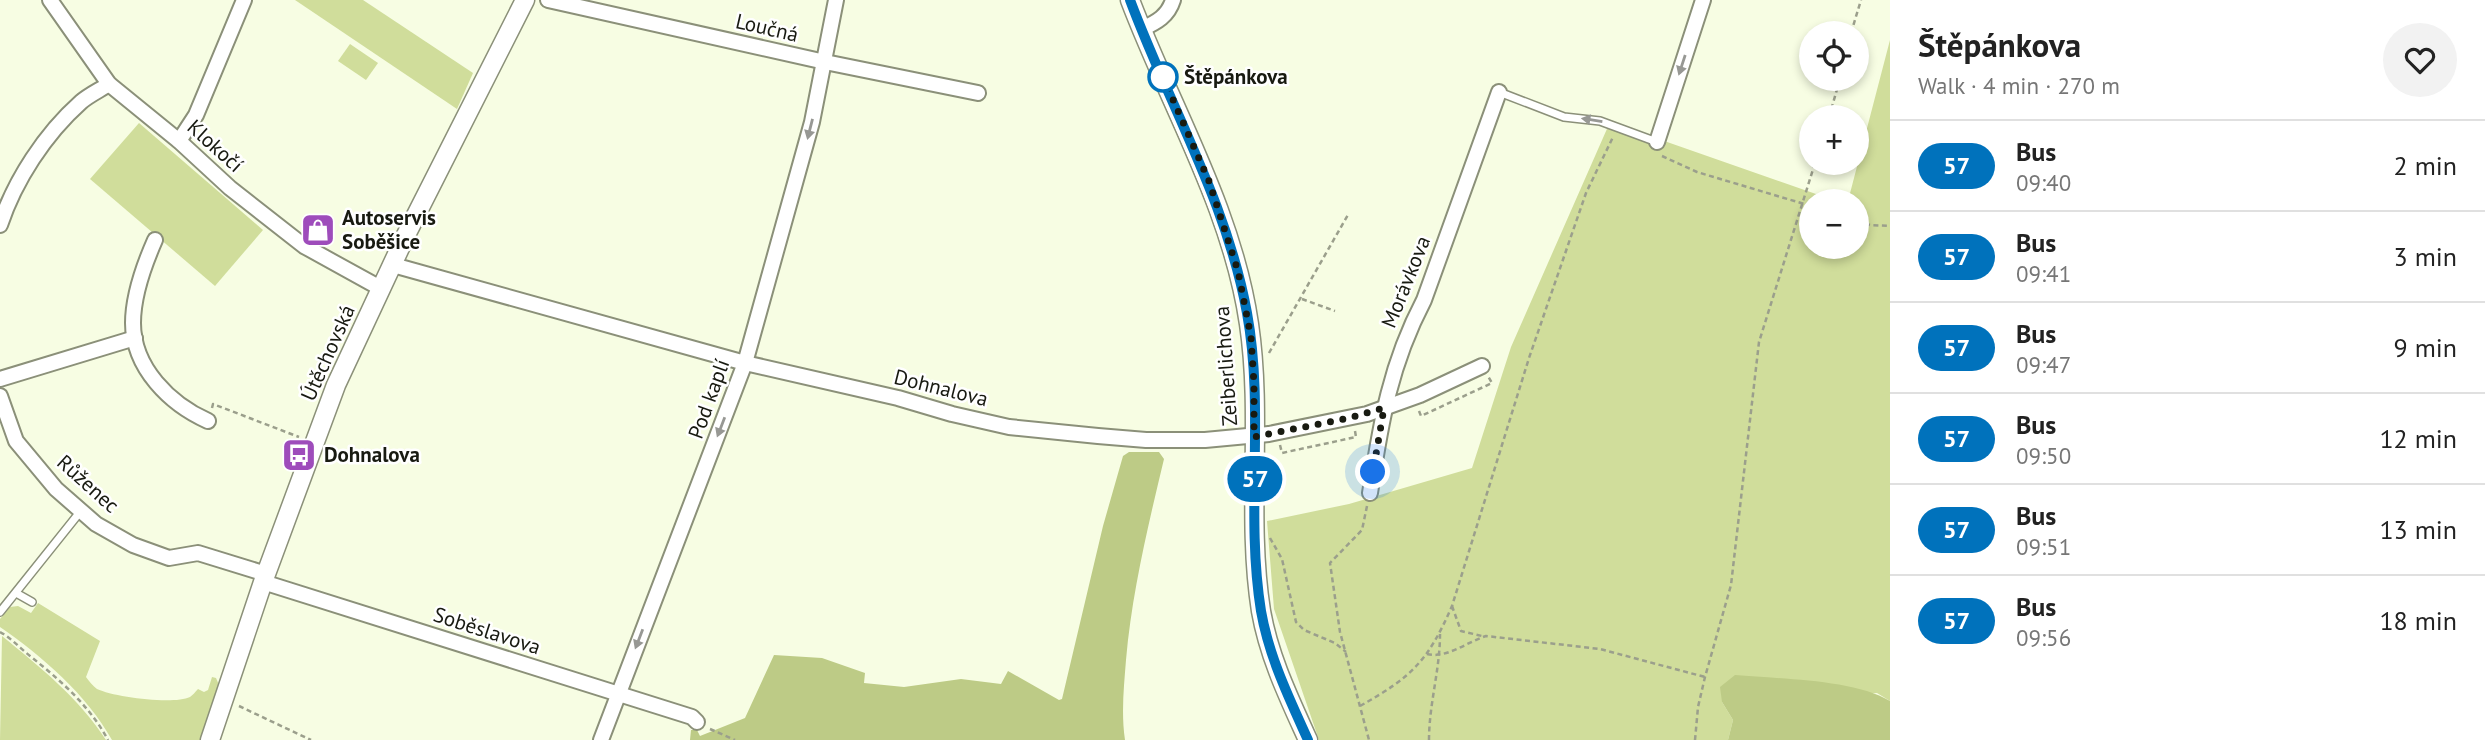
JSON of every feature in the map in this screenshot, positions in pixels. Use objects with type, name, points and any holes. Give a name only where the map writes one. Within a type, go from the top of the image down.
[{"type":"street","name":"Klokočí","points":[[50,0],[109,84],[179,141],[230,188],[304,246],[382,289]]},
{"type":"street","points":[[179,141],[196,115],[244,0]]},
{"type":"street","name":"Útěchovská","points":[[209,740],[336,385],[406,235],[525,0]]},
{"type":"street","name":"Loučná","points":[[548,0],[978,93]]},
{"type":"street","name":"Pod kaplí","points":[[601,740],[745,363],[793,194],[825,62],[836,0]]},
{"type":"street","name":"Zeiberlichova","points":[[1130,0],[1209,181],[1230,240],[1249,324],[1254,384],[1256,543],[1261,611],[1280,678],[1308,740]]},
{"type":"street","points":[[1142,29],[1161,19],[1171,8],[1173,0]]},
{"type":"street","points":[[1657,142],[1703,0]]},
{"type":"street","points":[[0,225],[11,198],[41,146],[82,101],[109,84]]},
{"type":"street","name":"Morávkova","points":[[1370,493],[1392,375],[1424,300],[1499,92]]},
{"type":"street","points":[[155,240],[144,265],[138,291],[133,322],[135,338],[145,366],[158,387],[208,421]]},
{"type":"street","name":"Dohnalova","points":[[393,265],[745,363],[898,398],[952,414],[1009,427],[1146,440],[1254,437],[1349,418],[1420,394],[1482,366]]},
{"type":"street","points":[[0,379],[135,338]]},
{"type":"street","name":"Růženec","points":[[0,396],[16,441],[56,489],[96,524],[133,545],[169,558],[198,553],[265,578]]},
{"type":"street","name":"Soběslavova","points":[[265,578],[692,717],[697,722]]},
{"type":"lane","points":[[1499,92],[1564,117],[1600,121],[1657,142]]},
{"type":"lane","points":[[0,612],[80,512]]},
{"type":"lane","points":[[16,593],[32,602]]},
{"type":"path","points":[[1855,21],[1861,0]]},
{"type":"path","points":[[1360,706],[1394,688],[1414,670],[1440,634],[1452,606],[1530,358],[1586,192],[1618,127]]},
{"type":"path","points":[[1657,142],[1656,149],[1662,157],[1697,172],[1799,202]]},
{"type":"path","points":[[1266,358],[1349,213]]},
{"type":"path","points":[[1695,740],[1698,707],[1731,585],[1759,342],[1799,216]]},
{"type":"path","points":[[1869,225],[1890,226]]},
{"type":"path","points":[[1301,299],[1335,311]]},
{"type":"path","points":[[208,421],[213,404],[300,438]]},
{"type":"path","points":[[1369,740],[1340,632],[1330,563],[1362,530],[1370,493]]},
{"type":"path","points":[[1270,538],[1282,559],[1296,622],[1304,630],[1335,643],[1346,652]]},
{"type":"path","points":[[1452,606],[1461,631],[1600,649],[1705,677]]},
{"type":"path","points":[[0,632],[46,669],[85,706],[108,740]]},
{"type":"path","points":[[1429,740],[1431,702],[1440,655],[1440,634]]},
{"type":"path","points":[[1427,654],[1440,655],[1486,636]]},
{"type":"path","points":[[223,699],[312,740]]},
{"type":"path","points":[[697,722],[735,740]]},
{"type":"green space","points":[[295,0],[363,0],[473,73],[457,109]]},
{"type":"green space","points":[[1890,40],[1890,701],[1877,693],[1722,702],[1733,720],[1728,740],[1319,740],[1274,609],[1267,521],[1349,504],[1472,468],[1511,347],[1610,122],[1802,189],[1799,189],[1799,259],[1869,259],[1869,189],[1851,189],[1855,175],[1869,175],[1869,120]]},
{"type":"green space","points":[[350,44],[378,63],[366,80],[338,61]]},
{"type":"green space","points":[[139,123],[263,230],[215,286],[90,179]]},
{"type":"green space","points":[[1129,452],[1159,452],[1164,459],[1132,609],[1123,700],[1125,740],[690,740],[691,730],[697,730],[700,736],[745,718],[774,655],[822,658],[865,673],[864,683],[904,687],[961,679],[1001,684],[1008,671],[1059,700],[1062,699],[1103,526],[1123,456]]},
{"type":"green space","points":[[38,603],[100,641],[86,677],[97,689],[143,699],[182,699],[190,697],[198,689],[204,692],[208,690],[212,677],[216,678],[219,685],[200,740],[112,740],[77,692],[32,651],[0,627],[0,619],[10,607],[18,606],[31,613]]},
{"type":"green space","points":[[2,636],[44,671],[84,710],[106,740],[0,740]]},
{"type":"green space","points":[[1735,675],[1815,681],[1875,694],[1890,701],[1890,740],[1728,740],[1733,720],[1722,702],[1720,687]]},
{"type":"bus line","name":"57","points":[[1130,0],[1209,181],[1230,240],[1243,291],[1251,337],[1254,384],[1256,543],[1261,611],[1280,678],[1308,740]]},
{"type":"place","name":"Štěpánkova","points":[[1163,77]]},
{"type":"place","name":"Autoservis Soběšice","points":[[318,230]]},
{"type":"place","name":"Dohnalova","points":[[299,455]]},
{"type":"route","points":[[1163,77],[1209,181],[1238,271],[1251,337],[1254,437],[1367,414],[1384,408],[1373,472]]}]
